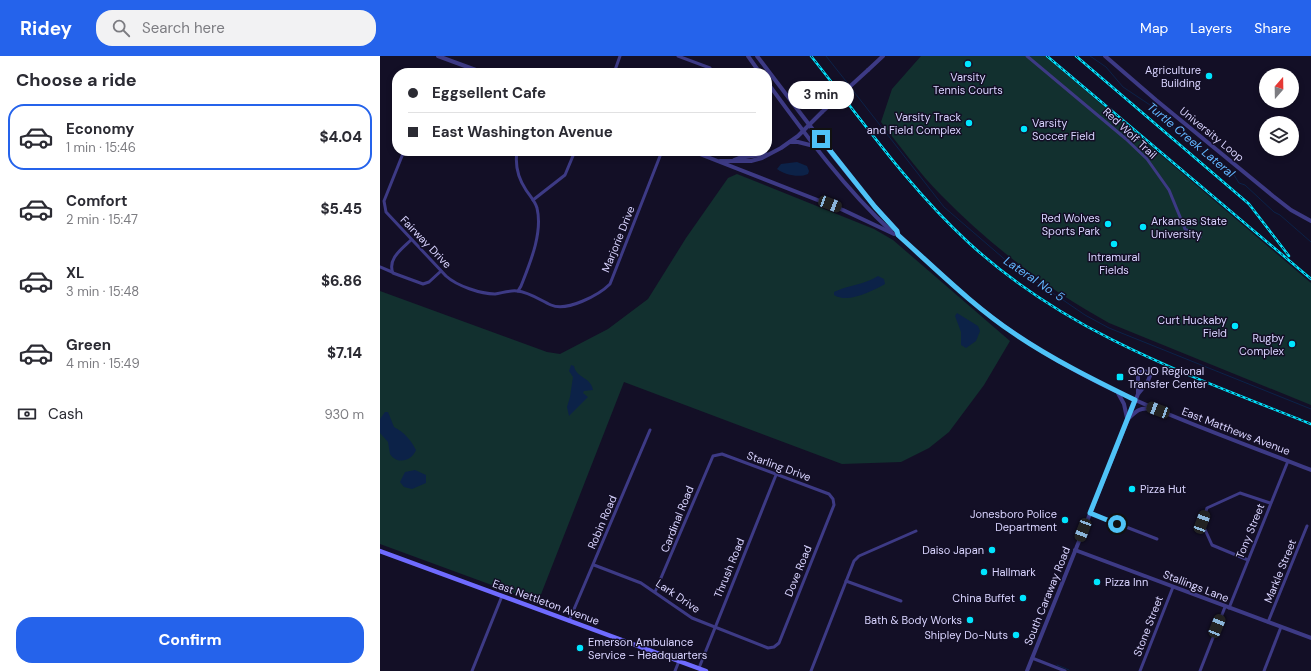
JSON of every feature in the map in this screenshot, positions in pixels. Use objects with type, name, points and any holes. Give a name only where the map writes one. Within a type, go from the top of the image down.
[{"type":"main road","name":"East Nettleton Avenue","points":[[380,550],[706,671]]},
{"type":"street","points":[[438,56],[470,68]]},
{"type":"street","points":[[616,68],[620,56]]},
{"type":"street","points":[[678,56],[710,68]]},
{"type":"street","points":[[748,56],[756,68]]},
{"type":"street","points":[[757,56],[766,68]]},
{"type":"street","points":[[772,151],[789,142],[810,126],[822,112],[883,56]]},
{"type":"street","name":"Red Wolf Trail","points":[[1027,56],[1126,139],[1147,159],[1169,190],[1185,230],[1200,237]]},
{"type":"street","name":"University Loop","points":[[1105,56],[1273,196],[1291,210],[1311,221]]},
{"type":"street","points":[[772,76],[875,207],[897,231],[896,235]]},
{"type":"street","points":[[772,89],[803,132],[872,214],[896,235]]},
{"type":"street","points":[[789,142],[798,142],[815,146]]},
{"type":"street","name":"Fairway Drive","points":[[402,156],[384,205],[388,216],[441,271],[452,280],[484,292],[498,294],[518,291]]},
{"type":"street","points":[[517,156],[516,164],[519,175],[533,200],[538,214],[535,250],[518,291]]},
{"type":"street","points":[[533,200],[565,175],[573,156]]},
{"type":"street","name":"Marjorie Drive","points":[[518,291],[558,306],[582,301],[607,288],[633,227],[660,156]]},
{"type":"street","points":[[704,156],[843,210],[896,235]]},
{"type":"street","points":[[717,161],[751,161],[764,156]]},
{"type":"street","name":"East Matthews Avenue","points":[[896,235],[958,289],[1014,333],[1114,391],[1158,410],[1311,470]]},
{"type":"street","points":[[392,272],[394,258],[411,240]]},
{"type":"street","points":[[380,267],[396,275],[422,284],[428,284],[441,271]]},
{"type":"street","name":"South Caraway Road","points":[[1027,671],[1135,400],[1149,380],[1148,373],[1145,371],[1140,372],[1137,376],[1138,394]]},
{"type":"street","points":[[1114,391],[1124,404],[1127,421]]},
{"type":"street","points":[[1127,421],[1137,410],[1143,408],[1158,410]]},
{"type":"street","name":"Robin Road","points":[[570,621],[650,430]]},
{"type":"street","name":"Starling Drive","points":[[716,455],[722,454],[829,494],[833,500]]},
{"type":"street","name":"Cardinal Road","points":[[655,592],[710,460],[716,455]]},
{"type":"street","name":"Tony Street","points":[[1200,671],[1248,560],[1288,461]]},
{"type":"street","name":"Thrush Road","points":[[699,668],[776,475]]},
{"type":"street","points":[[1248,560],[1212,545],[1202,523],[1207,508],[1240,492],[1270,503]]},
{"type":"street","name":"Dove Road","points":[[774,647],[779,643],[794,607],[834,506],[833,500]]},
{"type":"street","points":[[1090,513],[1158,539]]},
{"type":"street","name":"Markle Street","points":[[1268,622],[1307,526]]},
{"type":"street","points":[[811,671],[854,561],[859,556],[916,530]]},
{"type":"street","name":"Stallings Lane","points":[[1075,550],[1311,638]]},
{"type":"street","name":"Lark Drive","points":[[594,565],[631,578],[655,592],[692,618],[768,648],[774,647]]},
{"type":"street","points":[[846,581],[901,600]]},
{"type":"street","name":"Stone Street","points":[[1140,671],[1173,587]]},
{"type":"street","points":[[472,671],[502,596]]},
{"type":"street","points":[[1264,671],[1281,627]]},
{"type":"street","points":[[1032,658],[1065,671]]},
{"type":"street","points":[[675,671],[679,661]]},
{"type":"green space","name":"Red Wolves Sports Park","points":[[921,56],[1045,56],[1311,283],[1311,405],[1109,323],[1063,296],[999,249],[933,187],[917,169],[881,122],[892,89]]},
{"type":"green space","points":[[737,174],[874,229],[893,240],[1010,341],[984,385],[949,432],[929,448],[901,462],[842,464],[624,382],[538,602],[380,544],[380,291],[547,352],[560,354],[608,329],[648,299],[686,238],[728,178]]},
{"type":"water","points":[[797,162],[807,166],[809,171],[808,174],[800,176],[792,175],[777,169],[781,164]]},
{"type":"water","points":[[878,276],[884,279],[885,284],[867,293],[860,296],[846,298],[834,295],[834,292]]},
{"type":"water","points":[[957,313],[978,326],[980,331],[976,341],[966,348],[961,345],[961,332],[955,316]]},
{"type":"water","points":[[571,365],[574,366],[575,370],[589,382],[593,390],[584,391],[583,393],[588,397],[569,416],[567,407],[573,377],[569,371]]},
{"type":"water","points":[[385,412],[388,412],[394,427],[407,437],[416,450],[408,459],[396,460],[390,454],[388,442],[380,433],[380,419]]},
{"type":"water","points":[[415,470],[426,475],[426,483],[412,489],[404,487],[400,482],[405,472]]},
{"type":"waterway","name":"Lateral No. 5","points":[[826,56],[849,85]]},
{"type":"waterway","name":"Turtle Creek Lateral","points":[[1090,56],[1106,67],[1123,87],[1159,111],[1176,131],[1210,159],[1234,175],[1239,183],[1245,185],[1274,212],[1280,215],[1311,242]]},
{"type":"waterway","name":"Lateral No. 5","points":[[851,88],[944,207],[1009,263],[1085,315],[1109,328],[1311,409]]},
{"type":"waterway","points":[[1057,665],[1069,670]]},
{"type":"railway","points":[[811,56],[906,177],[926,200],[969,243],[1007,275],[1047,303],[1131,349],[1220,388],[1311,424]]},
{"type":"railway","points":[[1047,56],[1311,279]]},
{"type":"railway","points":[[1076,56],[1249,204],[1289,256]]},
{"type":"place","name":"Varsity Tennis Courts","points":[[968,64]]},
{"type":"place","name":"Agriculture Building","points":[[1209,76]]},
{"type":"place","name":"Varsity Track and Field Complex","points":[[969,123]]},
{"type":"place","name":"Varsity Soccer Field","points":[[1024,129]]},
{"type":"place","name":"Red Wolves Sports Park","points":[[1108,224]]},
{"type":"place","name":"Arkansas State University","points":[[1143,227]]},
{"type":"place","name":"Intramural Fields","points":[[1114,244]]},
{"type":"place","name":"Curt Huckaby Field","points":[[1235,326]]},
{"type":"place","name":"Rugby Complex","points":[[1292,344]]},
{"type":"place","name":"GOJO Regional Transfer Center","points":[[1120,377]]},
{"type":"place","name":"Pizza Hut","points":[[1132,489]]},
{"type":"place","name":"Jonesboro Police Department","points":[[1065,520]]},
{"type":"place","name":"Daiso Japan","points":[[992,550]]},
{"type":"place","name":"Hallmark","points":[[984,572]]},
{"type":"place","name":"Pizza Inn","points":[[1097,582]]},
{"type":"place","name":"China Buffet","points":[[1023,598]]},
{"type":"place","name":"Bath & Body Works","points":[[970,620]]},
{"type":"place","name":"Shipley Do-Nuts","points":[[1016,635]]},
{"type":"place","name":"Emerson Ambulance Service - Headquarters","points":[[580,648]]},
{"type":"route","points":[[821,139],[875,207],[897,231],[898,235],[958,289],[992,317],[1036,347],[1114,391],[1135,400],[1090,513],[1117,524]]}]
